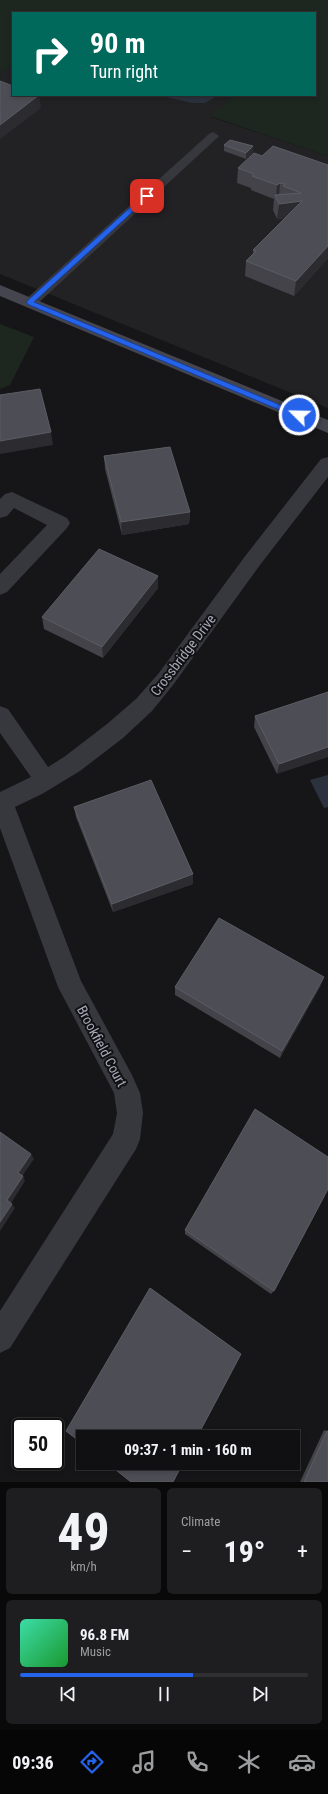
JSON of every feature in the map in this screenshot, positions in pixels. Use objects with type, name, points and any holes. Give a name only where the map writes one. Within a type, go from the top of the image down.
[{"type":"main road","points":[[0,290],[328,428]]},
{"type":"street","name":"Crossbridge Drive","points":[[1,802],[45,780],[72,764],[115,731],[144,705],[166,679],[253,560],[328,464]]},
{"type":"street","points":[[0,511],[12,499],[60,523],[0,586]]},
{"type":"street","points":[[0,715],[45,780]]},
{"type":"street","name":"Brookfield Court","points":[[0,1338],[126,1139],[130,1113],[127,1093],[123,1084],[71,987],[1,802]]},
{"type":"lane","points":[[30,303],[213,136]]},
{"type":"shaded area","points":[[0,0],[328,0],[328,156],[210,116],[225,104],[230,96],[316,96],[316,12],[12,12],[12,66],[0,74]]},
{"type":"shaded area","points":[[12,66],[12,96],[230,96],[225,104],[211,117],[328,156],[328,408],[0,274],[0,74]]},
{"type":"shaded area","points":[[0,324],[34,337],[10,385],[0,389]]},
{"type":"water","points":[[162,96],[215,96],[205,103],[192,103]]},
{"type":"water","points":[[328,775],[328,807],[324,808],[310,780]]},
{"type":"building","points":[[0,81],[12,86],[12,96],[38,96],[0,125]]},
{"type":"building","points":[[230,140],[253,146],[246,153],[224,145]]},
{"type":"building","points":[[273,146],[328,165],[328,246],[296,281],[246,261],[256,251],[253,250],[302,201],[279,204],[275,195],[301,193],[283,186],[285,184],[280,183],[277,185],[252,176],[254,174],[238,168],[254,153],[262,156]]},
{"type":"building","points":[[40,389],[51,432],[0,441],[0,395]]},
{"type":"building","points":[[170,447],[190,512],[121,522],[104,456]]},
{"type":"building","points":[[99,549],[158,576],[102,647],[42,617]]},
{"type":"building","points":[[328,692],[328,747],[279,764],[255,716]]},
{"type":"building","points":[[151,780],[193,874],[112,904],[74,807]]},
{"type":"building","points":[[219,918],[324,977],[282,1051],[175,987]]},
{"type":"building","points":[[255,1109],[328,1157],[328,1189],[274,1291],[185,1230]]},
{"type":"building","points":[[0,1132],[31,1154],[18,1173],[23,1176],[7,1200],[12,1204],[0,1222]]},
{"type":"building","points":[[150,1288],[241,1354],[201,1430],[76,1430],[76,1439],[66,1431]]},
{"type":"building","points":[[327,1431],[328,1482],[304,1482]]},
{"type":"building","points":[[116,1470],[179,1470],[173,1482],[131,1482]]},
{"type":"route","points":[[147,196],[30,303],[299,415]]}]
